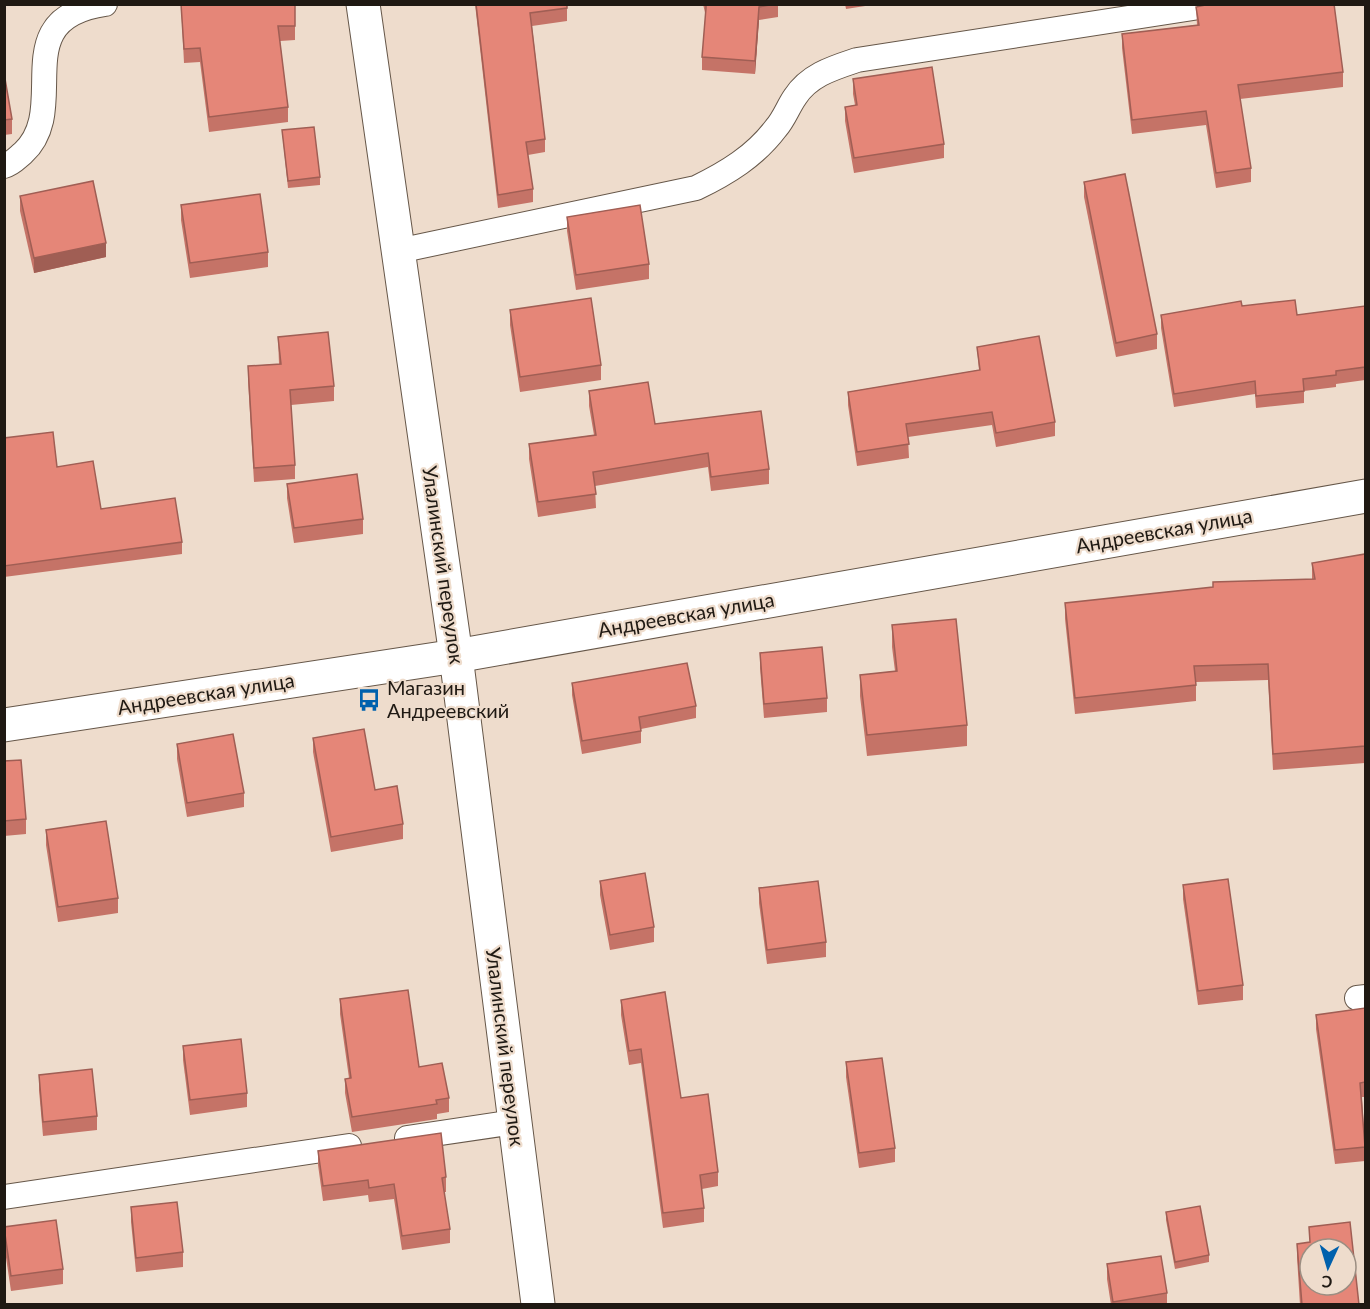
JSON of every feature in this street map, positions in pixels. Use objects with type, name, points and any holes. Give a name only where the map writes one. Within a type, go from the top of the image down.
[{"type":"street","name":"Улалинский переулок","points":[[363,4],[456,656],[538,1305]]},
{"type":"street","name":"Андреевская улица","points":[[4,725],[456,656],[1365,496]]},
{"type":"lane","points":[[4,166],[29,147],[39,128],[44,89],[45,49],[52,31],[73,12],[105,4]]},
{"type":"lane","points":[[398,251],[696,188],[719,177],[752,154],[777,128],[806,83],[820,74],[857,60],[1219,4]]},
{"type":"lane","points":[[4,1197],[515,1122]]},
{"type":"building","points":[[181,4],[295,4],[295,26],[278,26],[288,107],[209,117],[200,48],[184,49]]},
{"type":"building","points":[[476,4],[567,4],[567,8],[530,13],[545,139],[526,142],[533,189],[498,195]]},
{"type":"building","points":[[706,4],[775,4],[759,7],[755,61],[702,57]]},
{"type":"building","points":[[1210,4],[1334,4],[1343,72],[1238,85],[1251,168],[1216,173],[1206,111],[1132,120],[1122,34],[1199,25],[1196,7]]},
{"type":"building","points":[[932,67],[944,144],[854,158],[845,107],[857,105],[853,79]]},
{"type":"building","points":[[4,73],[12,119],[4,120]]},
{"type":"building","points":[[314,127],[320,177],[288,181],[282,130]]},
{"type":"building","points":[[1125,174],[1157,334],[1116,343],[1084,182]]},
{"type":"building","points":[[93,181],[106,243],[34,258],[20,196]]},
{"type":"building","points":[[260,194],[268,252],[190,263],[181,205]]},
{"type":"building","points":[[640,205],[649,264],[576,275],[567,217]]},
{"type":"building","points":[[591,298],[601,365],[520,377],[510,310]]},
{"type":"building","points":[[1295,300],[1297,315],[1365,306],[1365,367],[1336,371],[1336,375],[1303,379],[1304,391],[1256,396],[1255,381],[1174,394],[1161,315],[1241,301],[1242,306]]},
{"type":"building","points":[[328,332],[334,386],[290,390],[295,465],[254,468],[248,366],[281,364],[278,337]]},
{"type":"building","points":[[1039,336],[1055,422],[996,433],[992,412],[906,424],[909,444],[857,452],[848,392],[980,370],[977,347]]},
{"type":"building","points":[[648,382],[655,424],[761,411],[769,469],[711,477],[708,453],[593,472],[596,494],[538,502],[529,444],[596,435],[589,391]]},
{"type":"building","points":[[53,432],[57,467],[93,461],[101,509],[175,498],[182,542],[4,566],[4,438]]},
{"type":"building","points":[[357,474],[363,519],[294,528],[287,484]]},
{"type":"building","points":[[1365,554],[1365,746],[1273,754],[1268,664],[1194,666],[1196,685],[1075,698],[1065,603],[1213,587],[1213,582],[1315,579],[1312,563]]},
{"type":"building","points":[[956,619],[967,725],[867,735],[860,675],[897,671],[892,625]]},
{"type":"building","points":[[822,647],[827,698],[764,704],[760,653]]},
{"type":"building","points":[[687,663],[696,706],[639,717],[641,731],[582,741],[572,683]]},
{"type":"building","points":[[364,729],[375,790],[397,786],[403,824],[331,837],[313,738]]},
{"type":"building","points":[[233,734],[244,793],[187,803],[177,744]]},
{"type":"building","points":[[21,760],[26,819],[4,821],[4,761]]},
{"type":"building","points":[[106,821],[118,898],[58,907],[46,830]]},
{"type":"building","points":[[645,873],[654,927],[610,935],[600,881]]},
{"type":"building","points":[[1228,879],[1243,985],[1198,991],[1183,885]]},
{"type":"building","points":[[818,881],[826,942],[767,950],[759,888]]},
{"type":"building","points":[[408,990],[419,1067],[442,1063],[449,1098],[436,1100],[437,1104],[352,1117],[345,1079],[351,1078],[340,999]]},
{"type":"building","points":[[665,992],[681,1098],[708,1094],[718,1172],[700,1175],[704,1208],[663,1213],[641,1049],[629,1051],[621,1000]]},
{"type":"building","points":[[1365,1008],[1365,1082],[1360,1083],[1365,1147],[1335,1150],[1316,1015]]},
{"type":"building","points":[[241,1039],[247,1093],[190,1100],[183,1046]]},
{"type":"building","points":[[882,1058],[895,1148],[859,1153],[846,1062]]},
{"type":"building","points":[[92,1069],[97,1116],[43,1122],[39,1075]]},
{"type":"building","points":[[441,1133],[446,1177],[442,1178],[450,1229],[402,1236],[394,1184],[369,1188],[368,1180],[323,1186],[318,1151]]},
{"type":"building","points":[[177,1202],[183,1252],[136,1258],[131,1207]]},
{"type":"building","points":[[1200,1206],[1209,1255],[1175,1262],[1166,1212]]},
{"type":"building","points":[[56,1220],[63,1269],[11,1276],[4,1227]]},
{"type":"building","points":[[1350,1222],[1352,1237],[1310,1237],[1309,1227]]},
{"type":"building","points":[[1161,1256],[1167,1293],[1113,1302],[1107,1264]]},
{"type":"building","points":[[1358,1296],[1359,1305],[1302,1305],[1301,1297]]},
{"type":"place","name":"Магазин Андреевский","points":[[369,700]]}]
